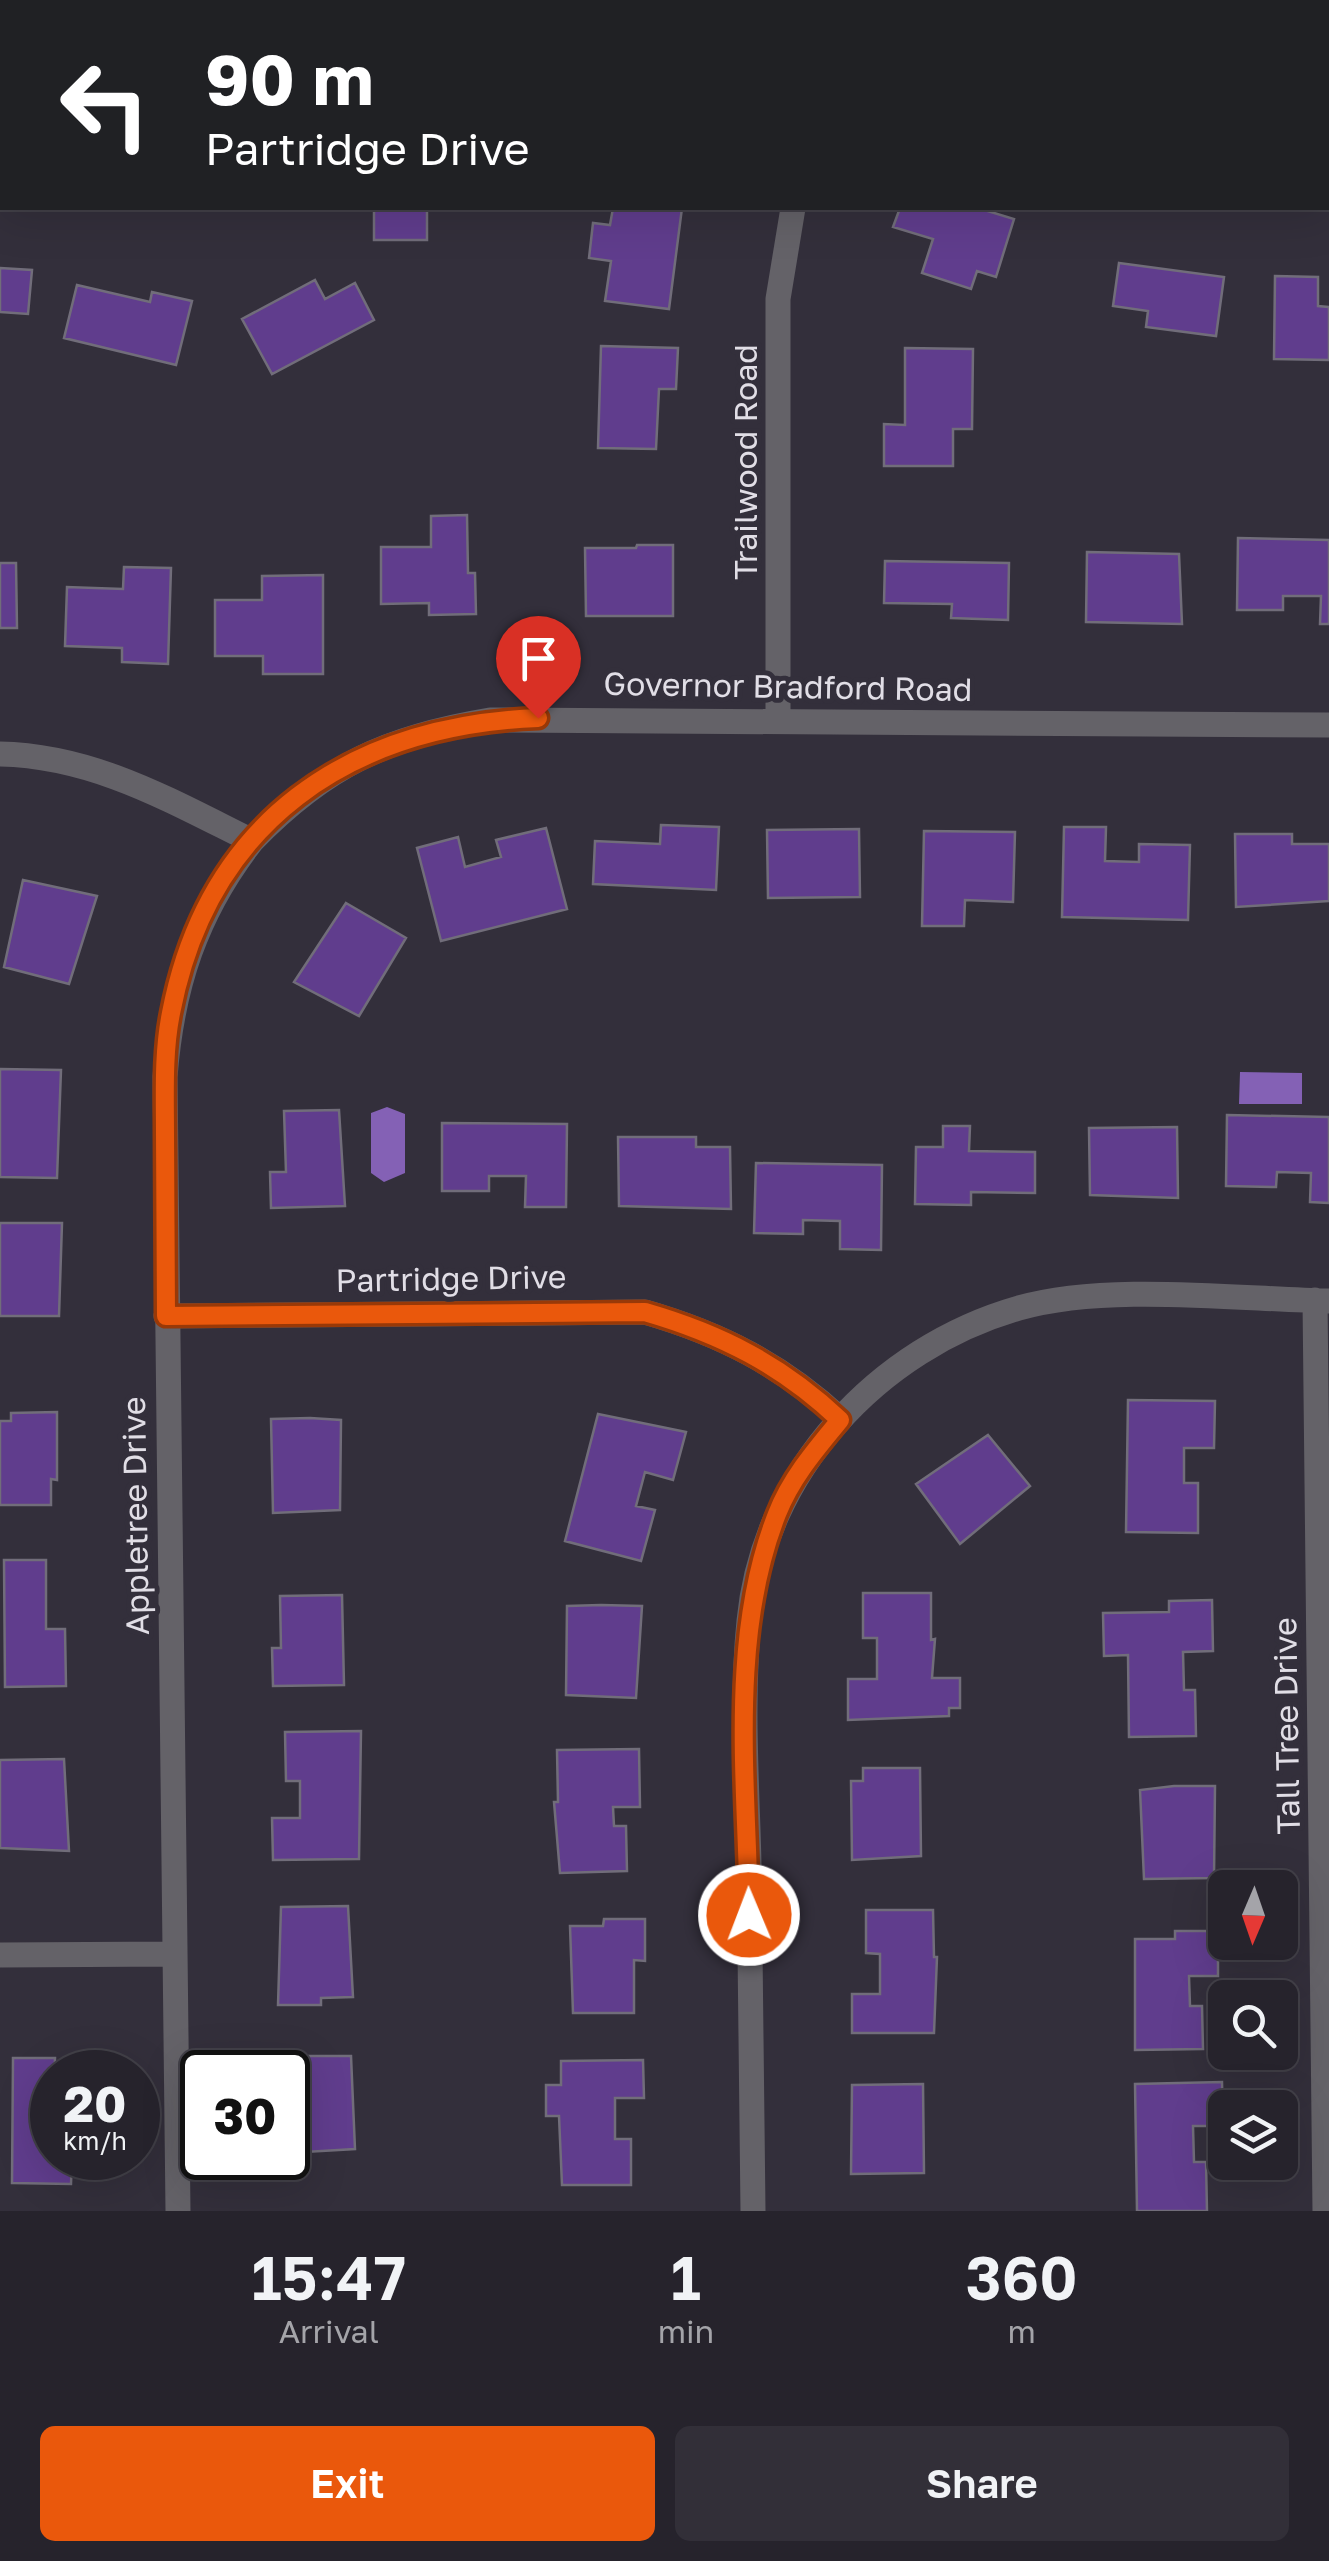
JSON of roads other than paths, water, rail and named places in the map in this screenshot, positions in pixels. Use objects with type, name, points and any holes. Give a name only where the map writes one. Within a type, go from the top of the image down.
[{"type":"street","name":"Trailwood Road","points":[[778,719],[778,299],[793,210]]},
{"type":"street","name":"Governor Bradford Road","points":[[252,841],[291,801],[330,772],[374,748],[430,730],[538,718],[1329,725]]},
{"type":"street","points":[[0,754],[41,755],[104,771],[252,841]]},
{"type":"street","name":"Appletree Drive","points":[[178,2211],[165,1077],[170,1017],[182,966],[201,919],[252,841]]},
{"type":"street","points":[[753,2211],[749,1619],[777,1512],[801,1467],[874,1384],[913,1355],[972,1324],[1021,1307],[1112,1297],[1322,1300]]},
{"type":"street","name":"Tall Tree Drive","points":[[1322,1300],[1325,2211]]},
{"type":"street","name":"Partridge Drive","points":[[166,1316],[645,1312],[705,1329],[753,1353],[801,1382],[840,1420]]},
{"type":"street","points":[[0,1955],[174,1954]]}]
